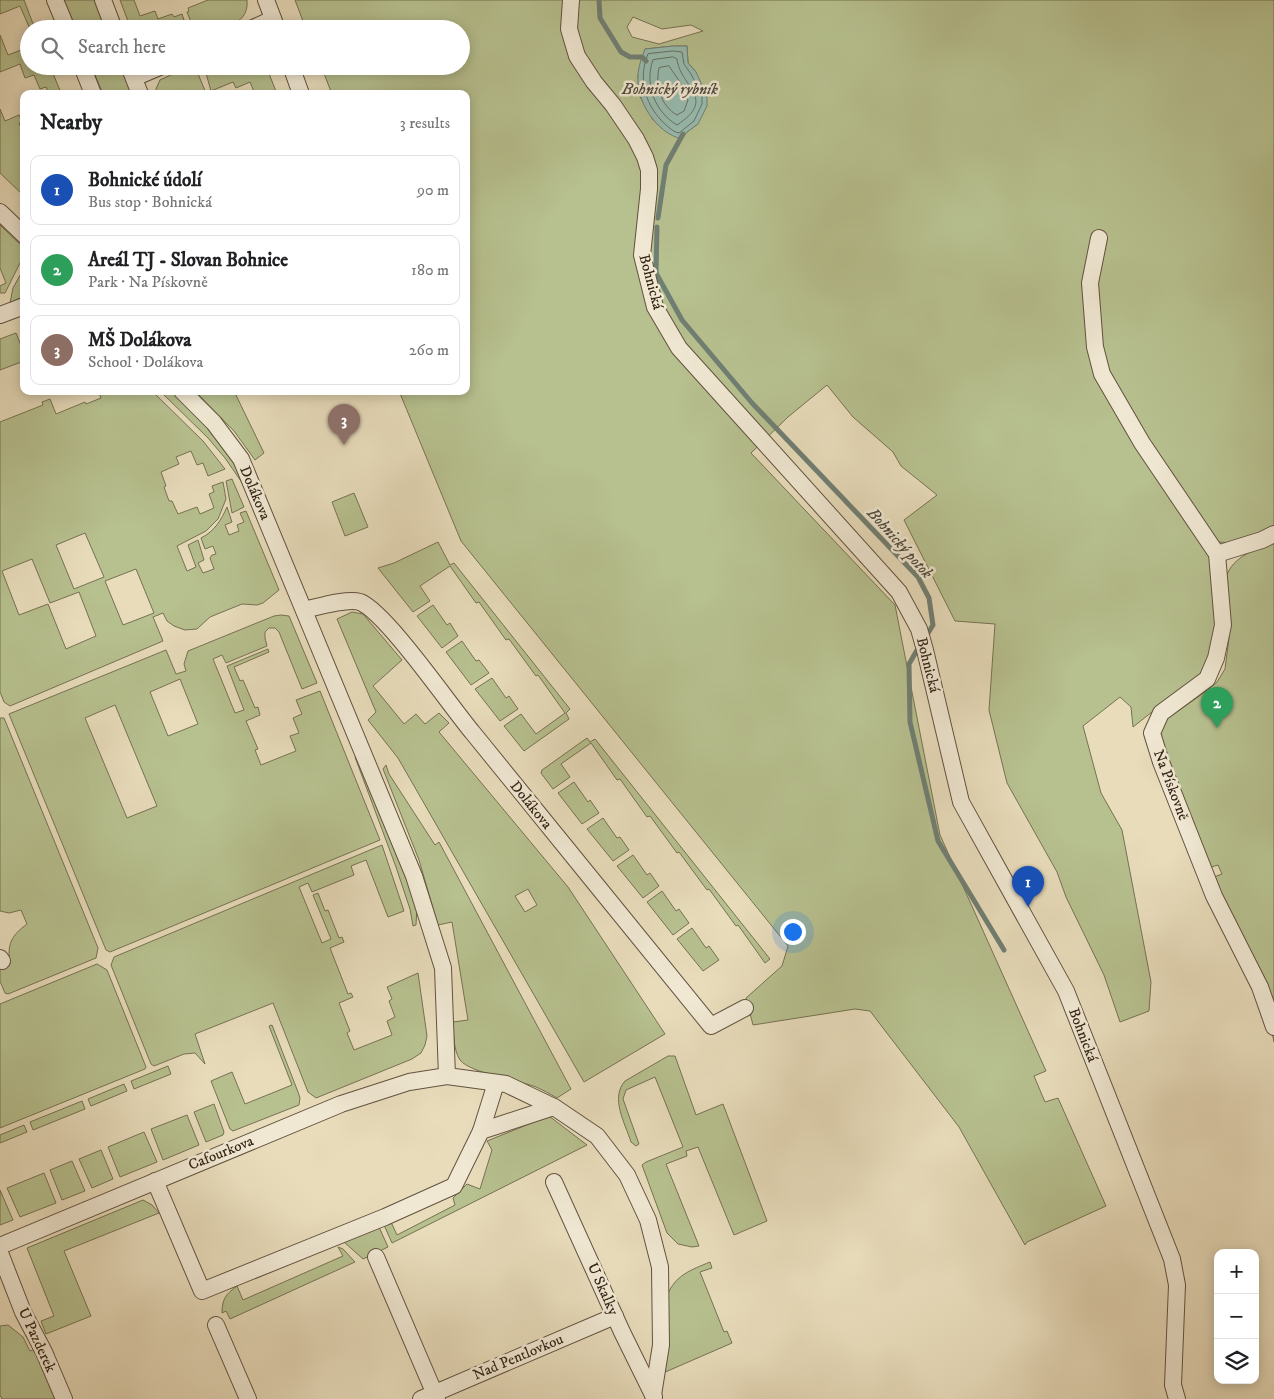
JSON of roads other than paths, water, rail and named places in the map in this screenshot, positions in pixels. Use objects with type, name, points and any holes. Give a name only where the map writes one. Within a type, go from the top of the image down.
[{"type":"street","points":[[55,0],[63,20]]},
{"type":"street","points":[[103,0],[111,20]]},
{"type":"street","points":[[266,0],[274,20]]},
{"type":"street","name":"Bohnická","points":[[571,0],[569,29],[577,56],[636,139],[648,170],[649,189],[642,255],[655,307],[678,348],[899,592],[919,629],[961,802],[1066,991],[1172,1259],[1177,1285],[1172,1385],[1177,1399]]},
{"type":"street","points":[[86,75],[91,90]]},
{"type":"street","points":[[133,75],[139,90]]},
{"type":"street","points":[[294,75],[300,90]]},
{"type":"street","points":[[0,212],[20,231]]},
{"type":"street","points":[[1099,238],[1090,283],[1094,347],[1102,374],[1142,443],[1217,554],[1262,540],[1274,534]]},
{"type":"street","points":[[0,315],[20,308]]},
{"type":"street","name":"Dolákova","points":[[186,395],[214,423],[241,459],[414,876],[443,968],[447,1076]]},
{"type":"street","name":"Na Pískovně","points":[[1217,554],[1223,626],[1216,658],[1207,679],[1161,713],[1152,734],[1161,762],[1214,896],[1260,987],[1274,1027]]},
{"type":"street","name":"Dolákova","points":[[304,610],[343,602],[359,602],[374,611],[400,640],[471,732],[711,1026],[744,1008]]},
{"type":"street","name":"Cafourkova","points":[[0,1246],[341,1104],[409,1082],[447,1076],[506,1084],[554,1106]]},
{"type":"street","points":[[155,1181],[202,1291],[385,1217],[454,1186],[481,1131],[496,1083]]},
{"type":"street","points":[[481,1131],[554,1106]]},
{"type":"street","name":"U Skalky","points":[[554,1106],[596,1136],[627,1175],[648,1220],[660,1267],[662,1345],[654,1397]]},
{"type":"street","name":"U Skalky","points":[[554,1182],[654,1397]]},
{"type":"street","name":"U Pazderek","points":[[0,1253],[23,1312],[44,1352],[64,1399]]},
{"type":"street","points":[[376,1257],[431,1397]]},
{"type":"street","name":"Nad Pentlovkou","points":[[431,1397],[615,1316]]},
{"type":"street","points":[[216,1325],[248,1399]]},
{"type":"water","name":"Bohnický rybník","points":[[687,46],[688,63],[696,72],[707,96],[707,106],[698,124],[687,132],[682,139],[673,136],[656,123],[644,105],[638,86],[640,62],[645,49]]},
{"type":"waterway","name":"Bohnický potok","points":[[599,0],[600,18],[621,52],[630,57],[642,57],[646,61]]},
{"type":"waterway","name":"Bohnický potok","points":[[658,218],[666,165],[683,134]]},
{"type":"waterway","name":"Bohnický potok","points":[[657,227],[656,273],[682,320],[752,403],[918,577],[929,598],[933,625],[925,638]]},
{"type":"waterway","name":"Bohnický potok","points":[[920,645],[909,664],[910,722],[938,841],[1004,950]]},
{"type":"place","name":"MŠ Dolákova","points":[[344,445]]},
{"type":"place","name":"Areál TJ - Slovan Bohnice","points":[[1217,728]]},
{"type":"place","name":"Bohnické údolí","points":[[1028,907]]}]
